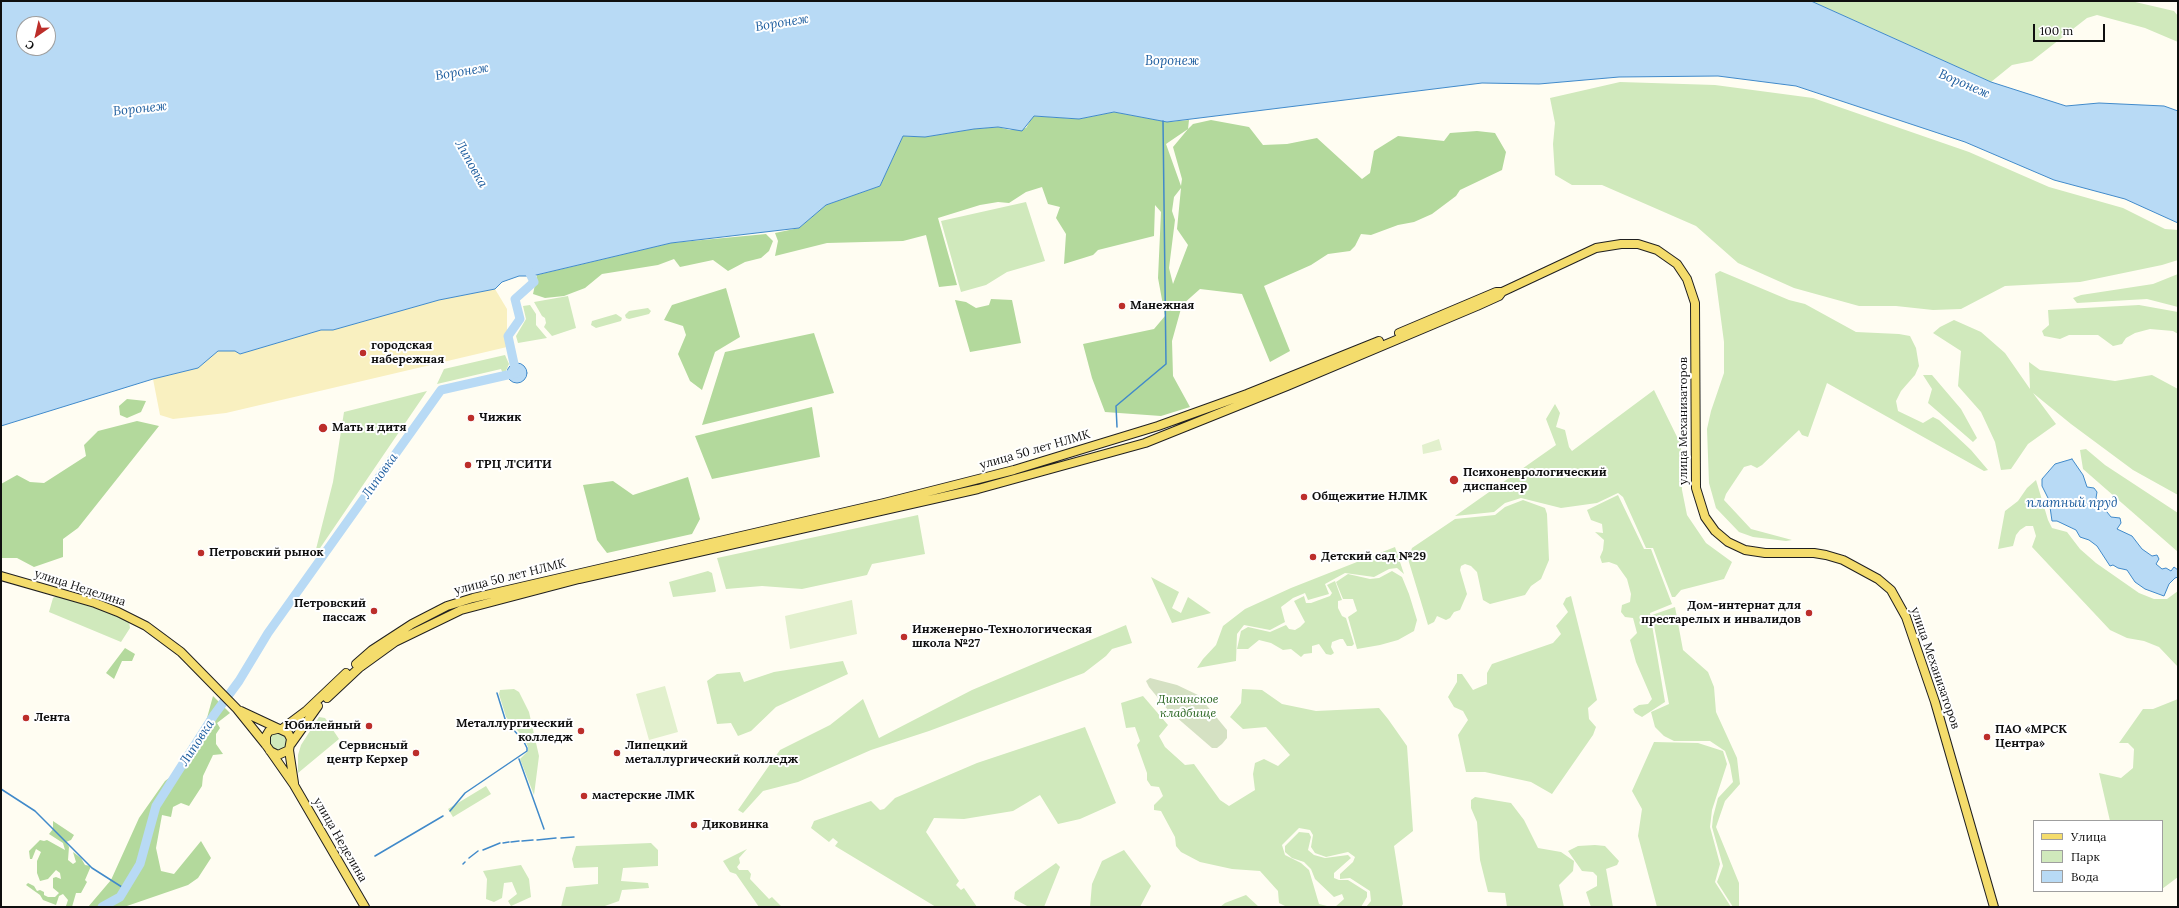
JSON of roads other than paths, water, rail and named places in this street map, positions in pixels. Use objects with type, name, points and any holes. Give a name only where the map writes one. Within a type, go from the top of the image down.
[{"type":"main road","name":"улица 50 лет НЛМК","points":[[280,729],[306,711],[329,687],[372,650],[412,624],[447,606],[473,598],[665,552],[884,503],[986,477],[1158,426],[1247,394],[1477,306],[1499,296],[1503,291],[1596,248],[1621,244],[1638,244],[1657,250]]},
{"type":"main road","name":"улица Механизаторов","points":[[1657,250],[1677,264],[1687,279],[1694,303],[1696,488],[1705,517],[1715,531],[1728,542],[1745,550],[1765,553],[1814,553],[1832,556],[1843,560],[1878,579],[1891,590],[1906,617],[1935,702],[1994,907]]},
{"type":"main road","name":"улица 50 лет НЛМК","points":[[290,747],[312,713],[360,668],[395,642],[443,617],[482,603],[658,561],[978,489],[1163,437],[1399,335]]},
{"type":"main road","points":[[978,489],[986,477]]},
{"type":"main road","points":[[658,561],[659,556],[665,552]]},
{"type":"main road","name":"улица Неделина","points":[[1,576],[95,603],[126,615],[171,644],[238,709],[268,748],[294,785],[365,907]]},
{"type":"main road","points":[[238,709],[288,733],[294,785]]},
{"type":"main road","points":[[280,729],[269,731],[266,736],[268,748],[278,755],[290,747]]},
{"type":"water","name":"Воронеж","points":[[1,1],[1811,1],[1991,82],[2066,106],[2099,103],[2164,106],[2178,111],[2178,223],[2125,199],[2054,180],[1965,142],[1796,86],[1718,76],[1619,77],[1539,84],[1482,83],[1167,122],[1114,112],[1079,119],[1034,116],[1022,131],[998,127],[974,129],[925,137],[903,136],[880,186],[826,205],[799,228],[671,243],[532,276],[519,276],[502,282],[495,289],[439,300],[333,330],[321,330],[240,354],[235,351],[218,351],[198,368],[153,379],[1,426]]},
{"type":"water","points":[[517,363],[524,366],[527,373],[524,380],[517,383],[510,380],[507,373],[510,366]]},
{"type":"water","name":"платный пруд","points":[[2072,459],[2083,475],[2087,487],[2094,488],[2097,492],[2096,498],[2111,517],[2120,518],[2121,523],[2117,529],[2132,536],[2142,549],[2152,556],[2157,555],[2159,559],[2156,564],[2162,569],[2166,568],[2171,571],[2174,567],[2178,570],[2178,577],[2169,584],[2164,596],[2145,589],[2135,582],[2127,570],[2113,565],[2110,566],[2097,546],[2089,540],[2080,537],[2076,530],[2057,521],[2052,521],[2049,500],[2042,486],[2042,479],[2055,464]]},
{"type":"waterway","points":[[1117,427],[1116,406],[1166,364],[1163,121]]},
{"type":"waterway","name":"Липовка","points":[[102,907],[120,897],[140,864],[156,806],[214,715],[239,681],[268,633],[441,390],[516,373],[508,336],[520,319],[515,299],[534,282],[527,267]]},
{"type":"waterway","points":[[450,811],[465,793],[527,751],[523,740],[506,722],[497,693]]},
{"type":"waterway","points":[[519,759],[544,829]]},
{"type":"waterway","points":[[1,789],[35,811],[92,868],[125,889]]},
{"type":"waterway","points":[[375,856],[443,816]]},
{"type":"waterway","points":[[561,838],[574,837]]},
{"type":"waterway","points":[[537,840],[556,838]]},
{"type":"waterway","points":[[522,841],[533,840]]},
{"type":"waterway","points":[[511,842],[519,841]]},
{"type":"waterway","points":[[503,843],[509,842]]},
{"type":"waterway","points":[[483,850],[500,843]]},
{"type":"waterway","points":[[469,858],[478,851]]},
{"type":"place","name":"Манежная","points":[[1122,306]]},
{"type":"place","name":"городская набережная","points":[[363,353]]},
{"type":"place","name":"Чижик","points":[[471,418]]},
{"type":"place","name":"Мать и дитя","points":[[323,428]]},
{"type":"place","name":"ТРЦ Л'СИТИ","points":[[468,465]]},
{"type":"place","name":"Психоневрологический диспансер","points":[[1454,480]]},
{"type":"place","name":"Общежитие НЛМК","points":[[1304,497]]},
{"type":"place","name":"Петровский рынок","points":[[201,553]]},
{"type":"place","name":"Детский сад №29","points":[[1313,557]]},
{"type":"place","name":"Петровский пассаж","points":[[374,611]]},
{"type":"place","name":"Дом-интернат для престарелых и инвалидов","points":[[1809,613]]},
{"type":"place","name":"Инженерно-Технологическая школа №27","points":[[904,637]]},
{"type":"place","name":"Лента","points":[[26,718]]},
{"type":"place","name":"Юбилейный","points":[[369,726]]},
{"type":"place","name":"Металлургический колледж","points":[[581,731]]},
{"type":"place","name":"ПАО «МРСК Центра»","points":[[1987,737]]},
{"type":"place","name":"Сервисный центр Керхер","points":[[416,753]]},
{"type":"place","name":"Липецкий металлургический колледж","points":[[617,753]]},
{"type":"place","name":"мастерские ЛМК","points":[[584,796]]},
{"type":"place","name":"Диковинка","points":[[694,825]]},
{"type":"park label","name":"Дикинское кладбище","points":[[1188,707]]}]
